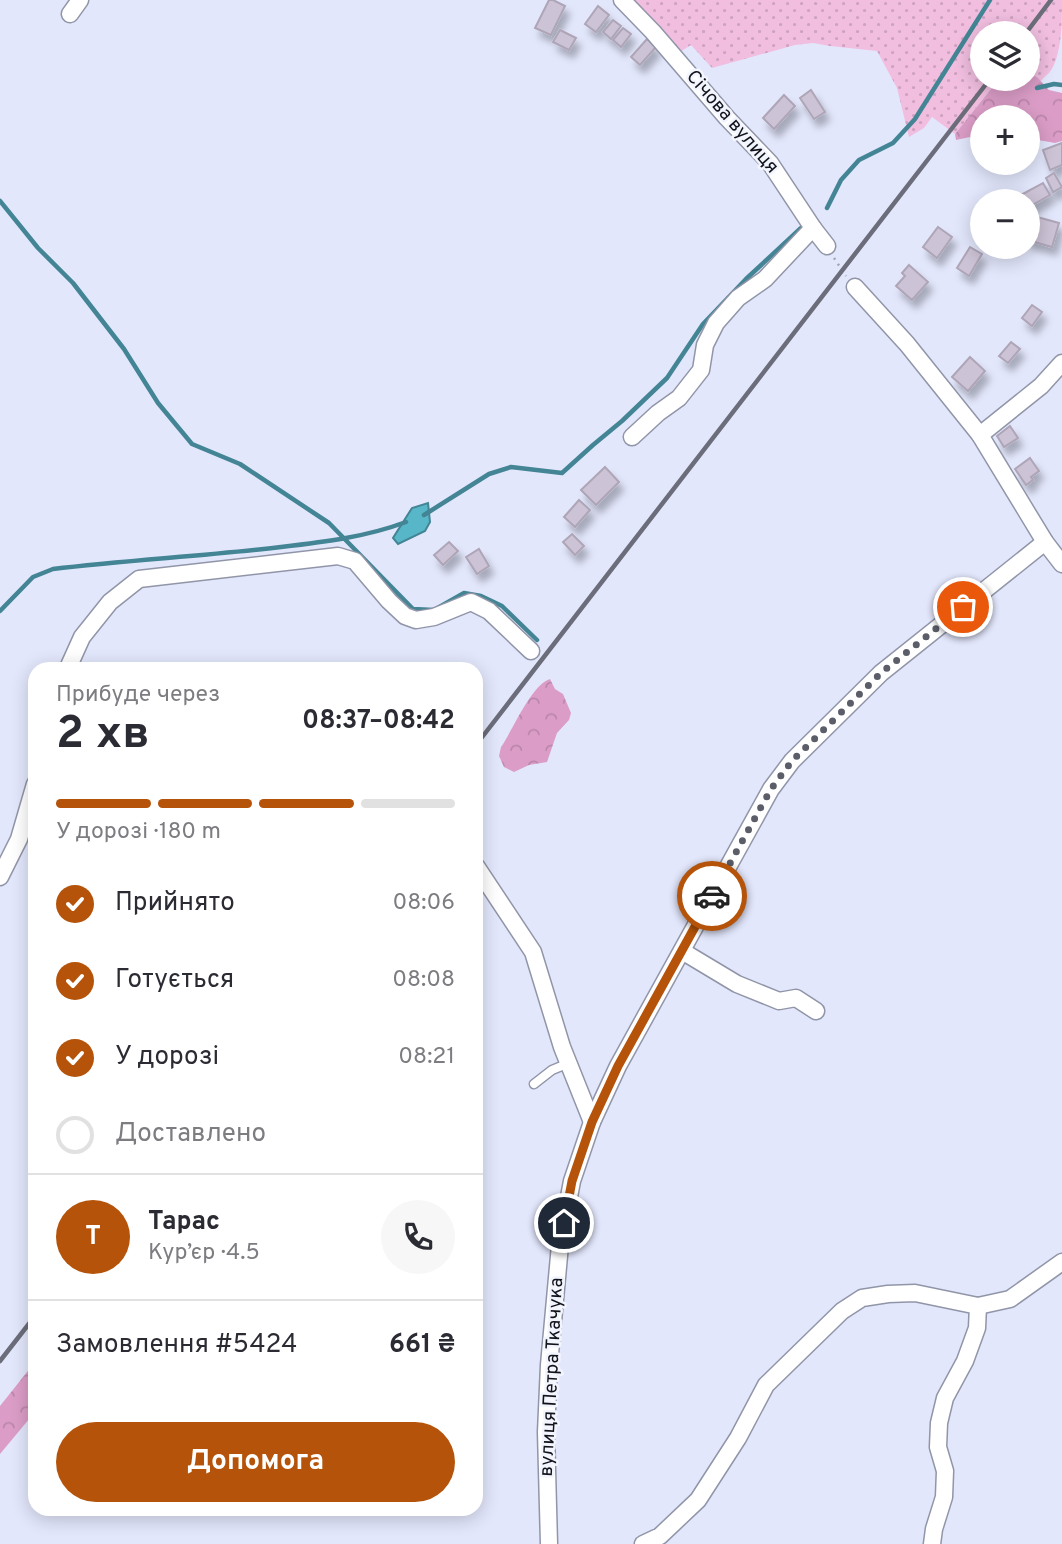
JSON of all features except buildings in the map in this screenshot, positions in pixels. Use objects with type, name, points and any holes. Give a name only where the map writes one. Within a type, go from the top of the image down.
[{"type":"street","points":[[70,14],[80,0]]},
{"type":"street","name":"Січова вулиця","points":[[622,0],[770,163],[827,246]]},
{"type":"street","points":[[632,437],[679,398],[701,370],[705,345],[716,323],[738,298],[765,279],[813,228]]},
{"type":"street","points":[[855,287],[907,344],[980,435],[1045,542],[1062,564]]},
{"type":"street","points":[[980,435],[1041,386],[1062,363]]},
{"type":"street","name":"вулиця Петра Ткачука","points":[[549,1544],[546,1432],[559,1245],[572,1181],[592,1122],[618,1066],[771,789],[792,761],[881,673],[1045,542]]},
{"type":"street","points":[[71,662],[82,637],[110,602],[139,579],[338,556],[355,561],[405,616],[416,620],[434,617],[471,602],[489,611],[531,652]]},
{"type":"street","points":[[0,877],[19,839],[28,808]]},
{"type":"street","points":[[483,877],[533,952],[562,1047],[592,1122]]},
{"type":"street","points":[[682,951],[737,984],[779,1001],[796,998],[816,1011]]},
{"type":"street","points":[[643,1544],[660,1536],[698,1500],[738,1438],[766,1385],[842,1311],[862,1298],[888,1294],[915,1293],[978,1306],[1010,1299],[1062,1262]]},
{"type":"street","points":[[932,1544],[944,1496],[945,1471],[938,1447],[939,1423],[945,1398],[965,1361],[977,1328],[978,1306]]},
{"type":"lane","points":[[534,1084],[552,1070],[569,1063]]},
{"type":"path","points":[[827,246],[842,272],[855,287]]},
{"type":"shaded area","points":[[632,0],[1062,0],[1057,58],[1041,81],[1040,21],[970,21],[970,91],[989,91],[978,105],[970,105],[970,115],[955,134],[932,117],[924,128],[909,137],[897,88],[877,51],[813,43],[795,45],[712,68],[691,45],[680,52]]},
{"type":"green space","points":[[1040,80],[1049,90],[1062,93],[1062,141],[1055,143],[1040,140],[1040,105],[978,105],[989,91],[1040,91]]},
{"type":"green space","points":[[970,115],[970,137],[956,140],[955,134]]},
{"type":"green space","points":[[550,679],[555,689],[563,694],[571,713],[569,720],[557,733],[547,762],[529,765],[514,772],[504,767],[499,756],[501,747],[529,699]]},
{"type":"green space","points":[[28,1371],[28,1420],[0,1454],[0,1406]]},
{"type":"water","points":[[428,503],[430,522],[425,531],[398,544],[393,538],[412,508]]},
{"type":"waterway","points":[[827,208],[841,180],[859,160],[893,143],[915,119],[990,0]]},
{"type":"waterway","points":[[1040,87],[1062,85]]},
{"type":"waterway","points":[[0,201],[38,248],[73,283],[124,349],[158,403],[192,444],[240,464],[329,523],[413,609],[434,610],[464,593],[481,596],[502,606],[537,640]]},
{"type":"waterway","points":[[424,515],[489,474],[511,467],[562,473],[667,378],[703,324],[746,279],[807,225]]},
{"type":"waterway","points":[[0,611],[33,577],[53,569],[313,543],[360,535],[406,522]]},
{"type":"railway","points":[[1035,21],[1051,0]]},
{"type":"railway","points":[[483,736],[981,91]]},
{"type":"railway","points":[[0,1361],[28,1325]]},
{"type":"way so far","points":[[712,896],[771,789],[792,761],[881,673],[963,607]]},
{"type":"route","points":[[564,1223],[572,1181],[592,1122],[618,1066],[712,896]]}]
